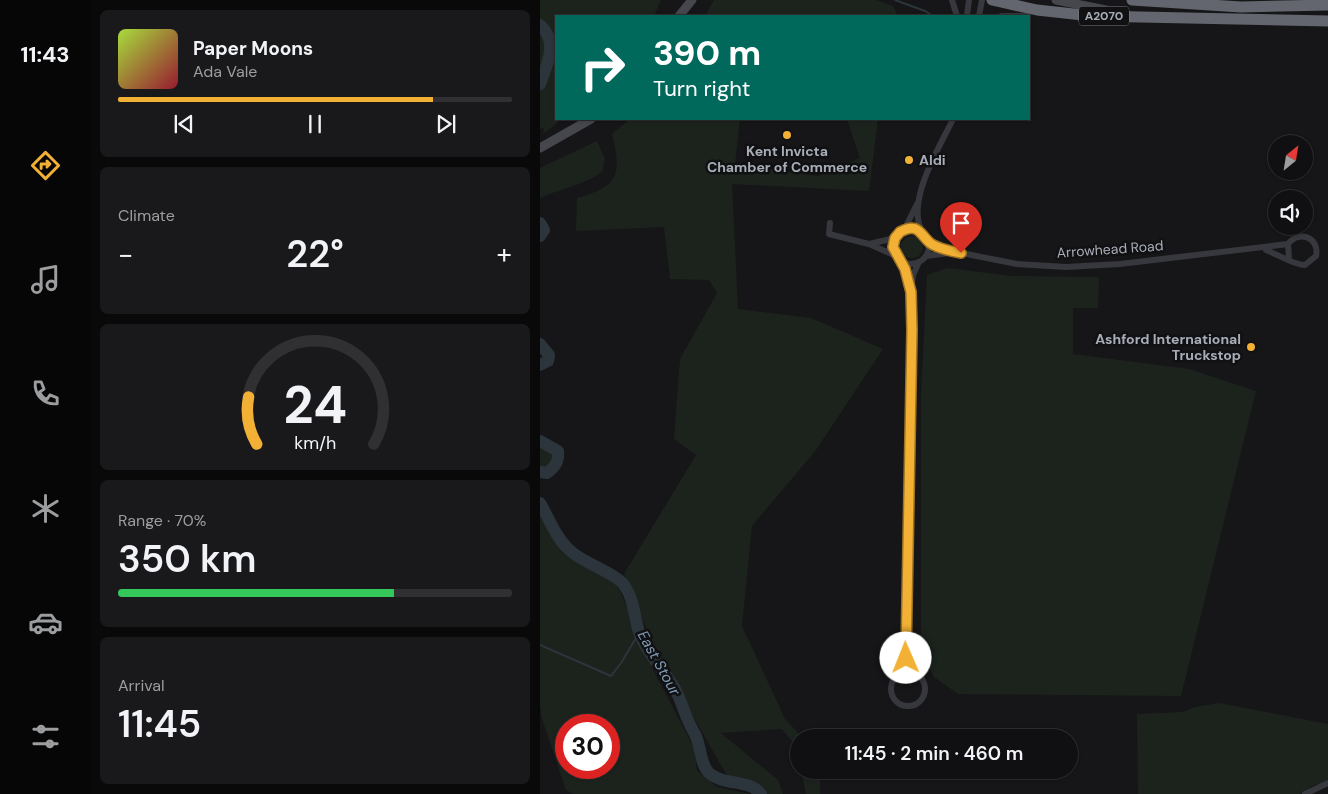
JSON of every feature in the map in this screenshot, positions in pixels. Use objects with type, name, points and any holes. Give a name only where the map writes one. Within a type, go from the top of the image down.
[{"type":"highway","name":"A2070","points":[[992,0],[1049,11],[1092,16],[1328,21]]},
{"type":"highway","name":"A2070","points":[[1132,0],[1241,7],[1328,5]]},
{"type":"street","points":[[680,14],[683,0]]},
{"type":"street","points":[[680,14],[692,0]]},
{"type":"street","points":[[952,0],[957,15]]},
{"type":"street","points":[[967,15],[969,0]]},
{"type":"street","points":[[979,15],[982,0]]},
{"type":"street","points":[[1056,0],[1110,9],[1134,16]]},
{"type":"street","points":[[1030,16],[1049,11]]},
{"type":"street","points":[[540,148],[590,120]]},
{"type":"street","points":[[869,244],[895,238],[904,230],[920,196],[931,162],[952,120]]},
{"type":"street","points":[[907,672],[905,643],[911,449],[911,292],[912,275],[919,262],[926,256],[928,242],[918,221],[920,196]]},
{"type":"street","points":[[830,223],[829,234],[869,244],[910,264],[919,262]]},
{"type":"street","points":[[904,230],[912,228],[923,233]]},
{"type":"street","points":[[1305,236],[1314,241],[1317,251],[1313,260],[1305,265],[1296,265],[1289,258],[1288,244],[1295,237],[1305,236]]},
{"type":"street","points":[[895,238],[893,247],[896,256]]},
{"type":"street","name":"Arrowhead Road","points":[[928,242],[961,253],[1017,264],[1066,267],[1262,249],[1288,244]]},
{"type":"street","name":"Arrowhead Road","points":[[1262,249],[1289,258]]},
{"type":"street","name":"Arrowhead Road","points":[[926,256],[938,253],[961,253]]},
{"type":"street","points":[[902,261],[911,292]]},
{"type":"street","points":[[907,672],[918,675],[922,679],[925,690],[921,700],[908,706],[898,702],[892,693],[893,682],[901,674],[907,672]]},
{"type":"street","points":[[1306,794],[1328,783]]},
{"type":"shaded area","points":[[540,0],[661,0],[654,15],[555,15],[555,120],[561,120],[543,134],[544,128],[540,129]]},
{"type":"shaded area","points":[[714,0],[876,0],[893,6],[898,15],[706,15]]},
{"type":"shaded area","points":[[629,120],[740,120],[735,164],[818,176],[860,158],[847,120],[878,120],[869,191],[732,184],[738,309],[811,318],[883,349],[816,450],[752,526],[742,626],[785,719],[794,729],[790,729],[790,739],[782,729],[721,733],[778,780],[783,794],[762,794],[755,782],[727,776],[653,645],[624,574],[696,455],[674,439],[680,359],[717,293],[709,280],[670,279],[664,227],[576,231],[577,198],[602,189],[614,177],[617,160],[612,134]]},
{"type":"shaded area","points":[[597,141],[605,159],[602,172],[580,184],[540,198],[540,168]]},
{"type":"shaded area","points":[[908,236],[916,236],[923,243],[923,251],[916,258],[908,258],[901,251],[901,243]]},
{"type":"shaded area","points":[[948,268],[1011,276],[1099,277],[1098,308],[1073,308],[1073,354],[1189,369],[1256,391],[1181,696],[958,694],[934,677],[921,652],[921,393],[927,275]]},
{"type":"shaded area","points":[[540,446],[553,453],[551,464],[546,468],[540,467]]},
{"type":"shaded area","points":[[540,514],[564,554],[617,585],[632,618],[638,641],[694,748],[697,771],[717,787],[750,794],[574,794],[566,790],[562,779],[620,779],[620,714],[555,714],[555,757],[542,719],[540,705]]},
{"type":"shaded area","points":[[1219,703],[1328,724],[1328,780],[1312,786],[1300,794],[1138,794],[1137,714],[1183,712],[1195,707]]},
{"type":"shaded area","points":[[803,779],[820,779],[820,794],[806,794]]},
{"type":"waterway","points":[[895,0],[931,15]]},
{"type":"waterway","name":"East Stour","points":[[540,25],[546,32],[550,46],[548,61],[540,84]]},
{"type":"waterway","name":"East Stour","points":[[540,223],[544,230],[540,236]]},
{"type":"waterway","name":"East Stour","points":[[540,344],[549,355],[548,361],[540,365]]},
{"type":"waterway","name":"East Stour","points":[[540,441],[558,451],[557,461],[552,469],[547,473],[540,472]]},
{"type":"waterway","name":"East Stour","points":[[540,503],[562,543],[578,557],[621,581],[628,591],[640,635],[647,649],[675,689],[697,739],[702,760],[709,773],[722,780],[750,786],[761,794]]},
{"type":"waterway","points":[[540,645],[611,676],[639,633]]},
{"type":"place","name":"Kent Invicta Chamber of Commerce","points":[[787,135]]},
{"type":"place","name":"Aldi","points":[[909,160]]},
{"type":"place","name":"Ashford International Truckstop","points":[[1251,347]]},
{"type":"route","points":[[906,658],[911,449],[911,292],[905,269],[902,261],[898,259],[894,252],[893,243],[900,232],[912,228],[920,231],[928,242],[946,250],[961,253]]}]
